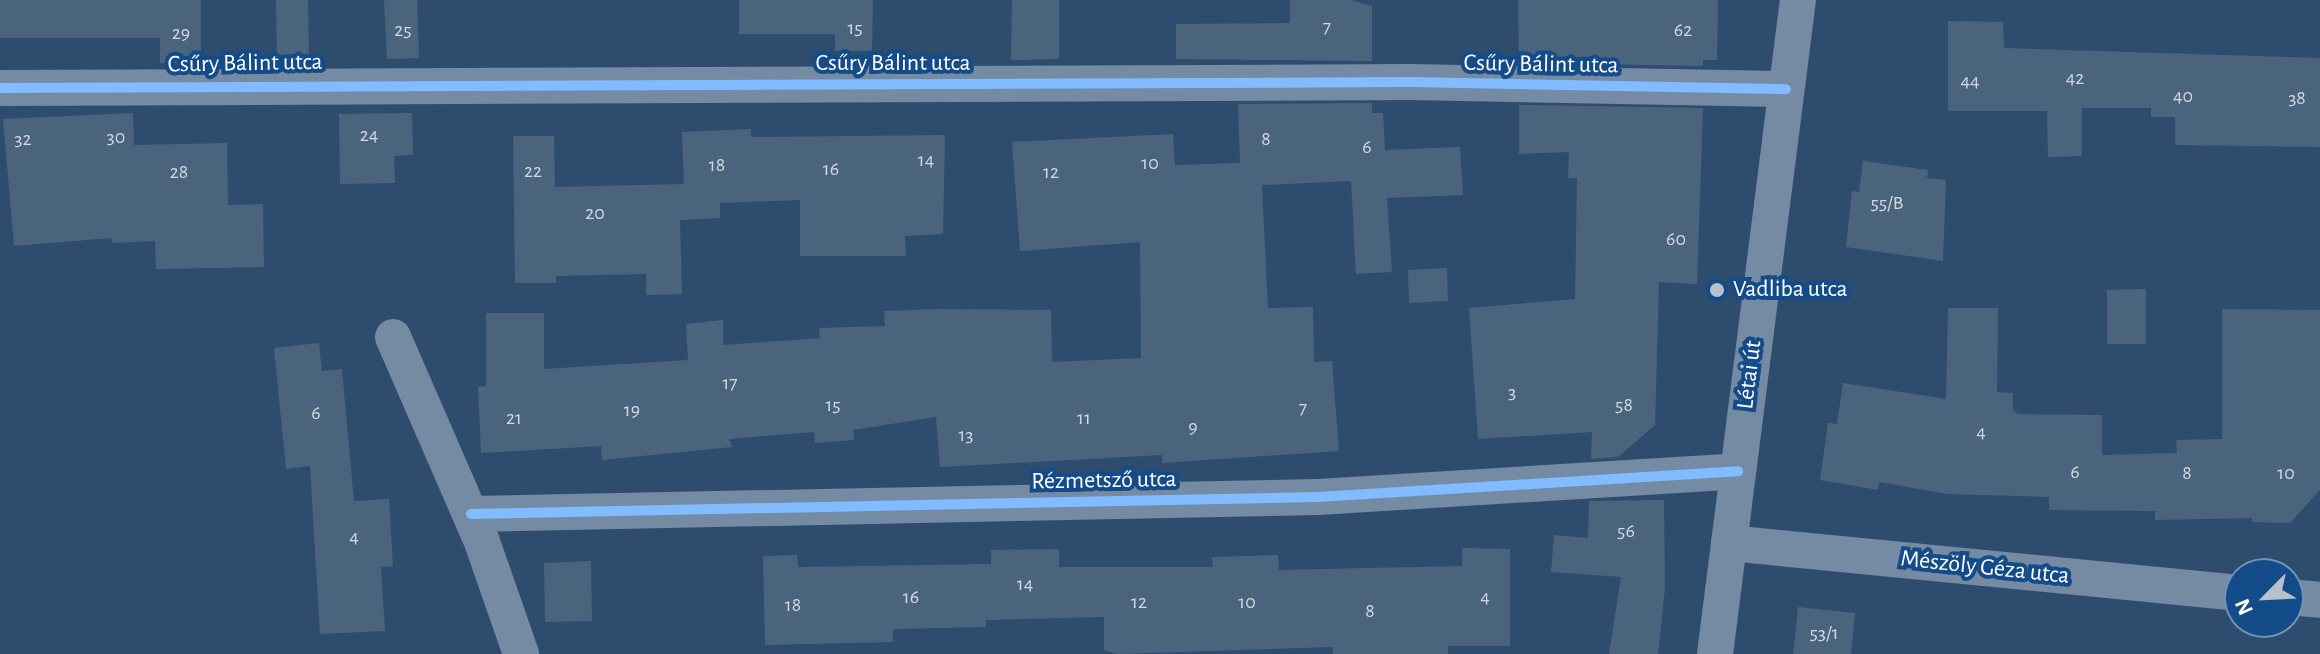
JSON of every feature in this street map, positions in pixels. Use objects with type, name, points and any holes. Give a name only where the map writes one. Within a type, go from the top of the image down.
[{"type":"street","name":"Létai út","points":[[1715,654],[1798,0]]},
{"type":"street","name":"Csűry Bálint utca","points":[[0,88],[1410,82],[1786,89]]},
{"type":"street","points":[[393,337],[471,514],[521,654]]},
{"type":"street","name":"Rézmetsző utca","points":[[471,514],[1318,497],[1738,471]]},
{"type":"street","name":"Mészöly Géza utca","points":[[1729,543],[2224,591]]},
{"type":"building","points":[[0,0],[201,0],[201,63],[160,63],[160,38],[0,38]]},
{"type":"building","points":[[276,0],[308,0],[309,60],[277,60]]},
{"type":"building","points":[[384,0],[417,0],[419,58],[387,59]]},
{"type":"building","points":[[739,0],[873,0],[872,51],[835,51],[835,34],[739,34]]},
{"type":"building","points":[[1012,0],[1059,0],[1059,59],[1011,60]]},
{"type":"building","points":[[1290,0],[1351,0],[1372,6],[1372,61],[1176,59],[1176,24],[1290,23]]},
{"type":"building","points":[[1518,0],[1718,0],[1717,60],[1703,60],[1703,66],[1519,63]]},
{"type":"building","points":[[1948,21],[2003,22],[2004,48],[2320,58],[2320,147],[2175,145],[2175,117],[2151,117],[2151,108],[2082,108],[2082,156],[2048,157],[2047,111],[1948,111]]},
{"type":"building","points":[[1372,103],[1372,113],[1383,113],[1385,150],[1460,147],[1463,195],[1387,198],[1392,272],[1356,274],[1351,181],[1262,185],[1268,308],[1313,307],[1314,362],[1332,361],[1339,451],[1162,463],[1162,455],[940,467],[936,417],[853,430],[854,440],[815,443],[814,432],[729,439],[732,447],[602,460],[601,446],[481,453],[478,387],[486,386],[486,313],[544,313],[544,369],[688,360],[686,324],[723,320],[723,345],[820,338],[819,328],[885,326],[884,311],[939,309],[1051,310],[1052,362],[1141,358],[1140,242],[1020,251],[1012,142],[1173,134],[1175,165],[1240,163],[1238,104]]},
{"type":"building","points":[[1519,105],[1703,108],[1697,284],[1659,282],[1655,425],[1618,457],[1591,459],[1592,432],[1478,439],[1469,308],[1575,299],[1577,178],[1568,178],[1569,152],[1519,154]]},
{"type":"building","points":[[133,113],[134,145],[227,143],[228,205],[263,204],[264,267],[156,269],[155,241],[112,243],[112,238],[14,246],[3,119]]},
{"type":"building","points":[[412,113],[413,155],[394,156],[395,183],[340,184],[339,114]]},
{"type":"building","points":[[751,129],[751,137],[945,135],[943,234],[905,236],[906,256],[800,256],[800,200],[720,203],[720,218],[680,220],[682,294],[646,295],[646,274],[556,276],[556,283],[515,283],[513,136],[554,136],[555,187],[684,184],[682,132]]},
{"type":"building","points":[[1863,161],[1928,170],[1927,178],[1946,180],[1943,261],[1846,247],[1852,191],[1859,192]]},
{"type":"building","points":[[1447,268],[1448,301],[1409,303],[1408,270]]},
{"type":"building","points":[[2146,289],[2146,344],[2107,344],[2107,290]]},
{"type":"building","points":[[1948,308],[1998,308],[1997,392],[2013,393],[2013,410],[2018,414],[2102,415],[2102,455],[2177,453],[2176,440],[2222,439],[2222,309],[2320,310],[2320,490],[2290,523],[2252,522],[2252,518],[2155,520],[2155,511],[2049,510],[2049,497],[1948,494],[1879,482],[1878,490],[1820,480],[1828,423],[1837,424],[1843,383],[1946,399]]},
{"type":"building","points":[[319,343],[322,371],[342,369],[354,501],[389,499],[393,566],[381,567],[385,631],[320,634],[310,466],[286,469],[274,348]]},
{"type":"building","points":[[1664,500],[1665,588],[1658,654],[1609,654],[1621,577],[1551,572],[1554,535],[1588,538],[1589,501]]},
{"type":"building","points":[[1462,548],[1510,549],[1510,646],[1448,646],[1448,654],[1333,654],[1332,647],[1118,654],[1104,650],[1104,617],[986,620],[986,627],[893,629],[893,642],[765,645],[763,556],[797,555],[798,567],[991,564],[991,550],[1059,549],[1059,567],[1213,567],[1212,557],[1278,555],[1279,570],[1462,566]]},
{"type":"building","points":[[591,561],[592,621],[545,622],[544,563]]},
{"type":"building","points":[[1798,607],[1855,613],[1851,654],[1793,654]]},
{"type":"cycle path","points":[[0,88],[1410,82],[1786,89]]},
{"type":"cycle path","points":[[471,514],[1318,497],[1738,471]]},
{"type":"place","name":"Vadliba utca","points":[[1717,290]]}]
